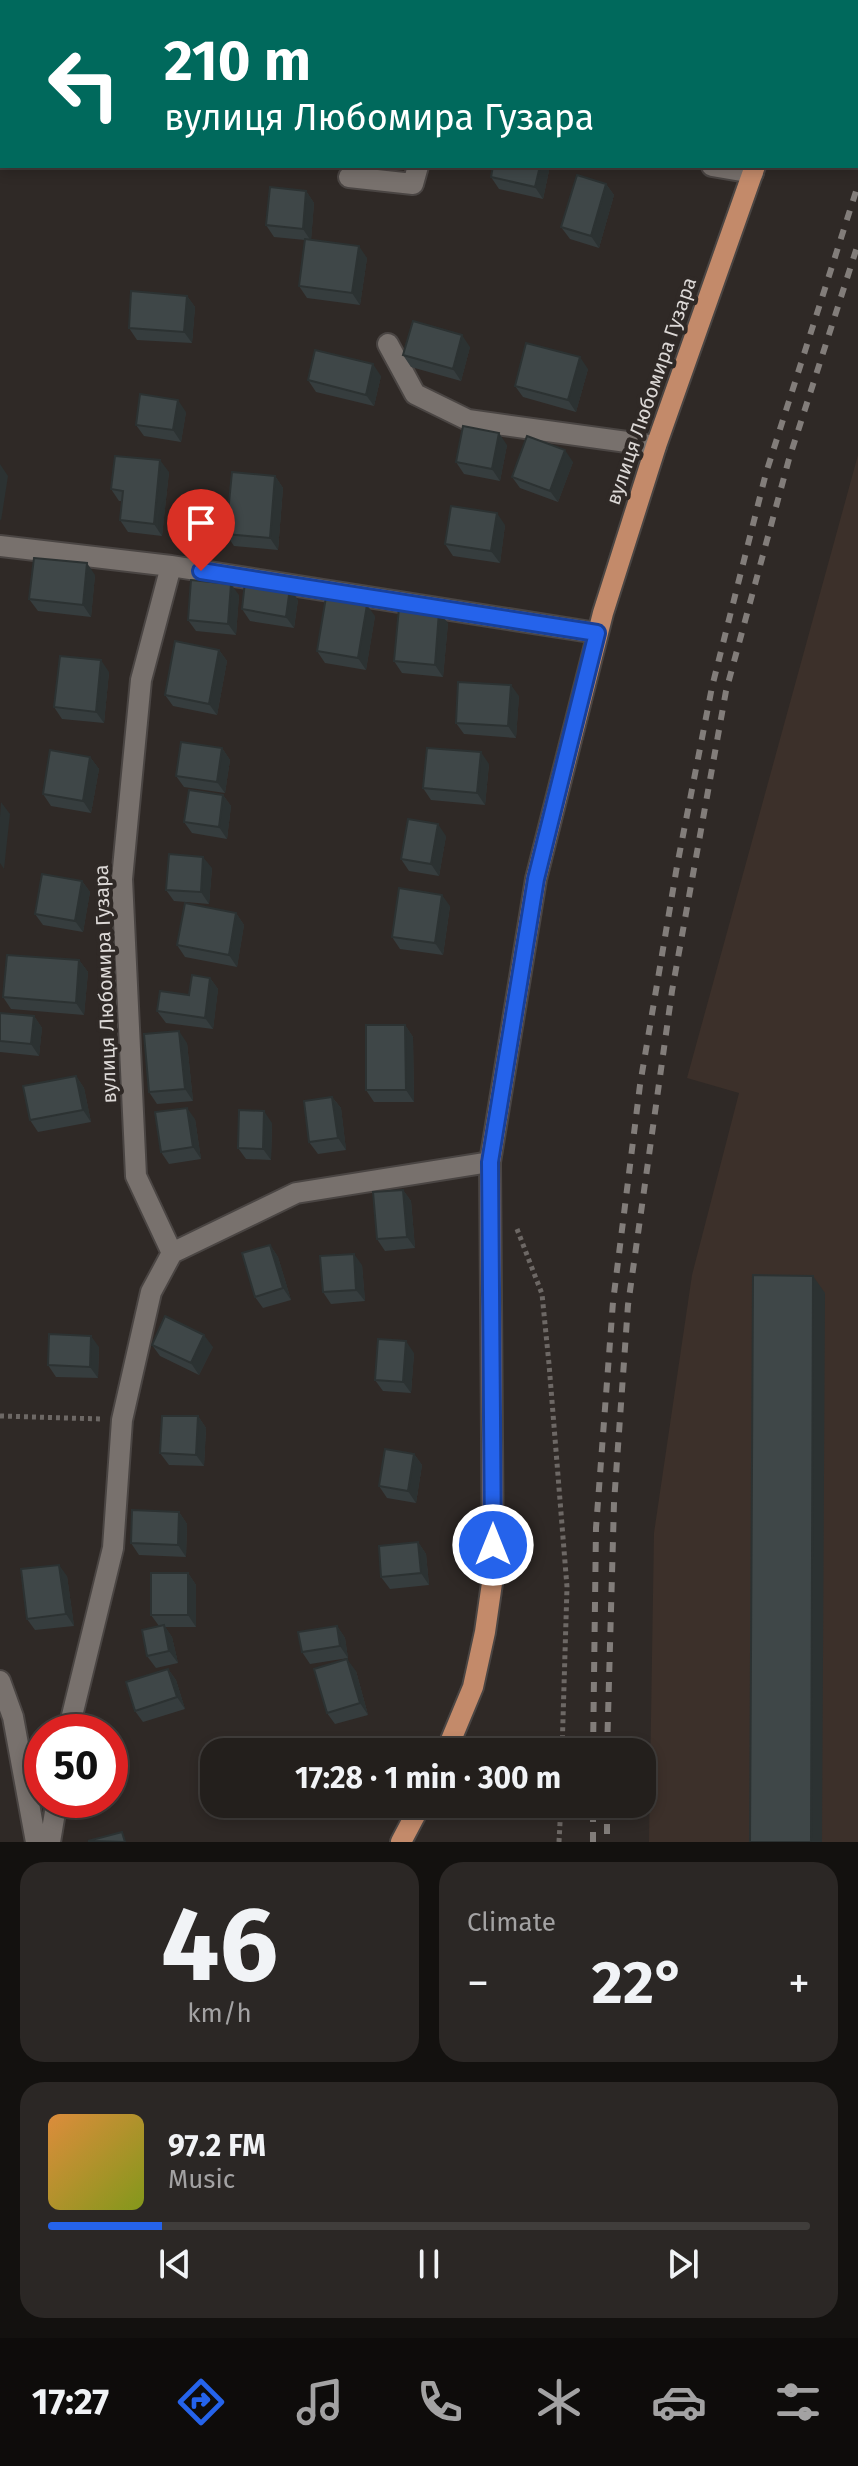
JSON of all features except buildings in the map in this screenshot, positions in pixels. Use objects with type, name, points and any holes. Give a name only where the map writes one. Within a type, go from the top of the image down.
[{"type":"main road","name":"вулиця Любомира Гузара","points":[[452,1738],[473,1687],[493,1576],[490,1162],[536,879],[597,633],[656,446],[754,170]]},
{"type":"main road","points":[[401,1842],[414,1818]]},
{"type":"street","points":[[349,177],[413,184],[417,168]]},
{"type":"street","points":[[733,168],[754,170]]},
{"type":"street","points":[[388,344],[415,394],[468,420],[656,446]]},
{"type":"street","points":[[0,546],[171,566],[597,633]]},
{"type":"street","name":"вулиця Любомира Гузара","points":[[171,566],[141,680],[122,879],[136,1176],[172,1253]]},
{"type":"street","points":[[72,1714],[113,1548],[122,1420],[151,1292],[172,1253],[296,1193],[490,1162]]},
{"type":"street","points":[[0,1681],[13,1717],[36,1842]]},
{"type":"street","points":[[50,1842],[54,1818]]},
{"type":"path","points":[[513,1220],[542,1294],[545,1322],[567,1587],[562,1738]]},
{"type":"path","points":[[0,1416],[122,1420]]},
{"type":"path","points":[[559,1842],[560,1818]]},
{"type":"shaded area","points":[[858,455],[858,1842],[649,1842],[649,1818],[656,1818],[656,1738],[651,1738],[654,1533],[692,1275],[739,1093],[687,1078]]},
{"type":"railway","points":[[593,1738],[596,1528],[613,1302],[640,1085],[677,866],[712,687],[766,473],[858,185]]},
{"type":"railway","points":[[607,1738],[614,1503],[628,1305],[672,991],[726,691],[789,459],[858,244]]},
{"type":"railway","points":[[593,1818],[593,1842]]},
{"type":"railway","points":[[607,1818],[607,1842]]},
{"type":"route","points":[[201,571],[597,633],[536,879],[490,1162],[493,1545]]}]
